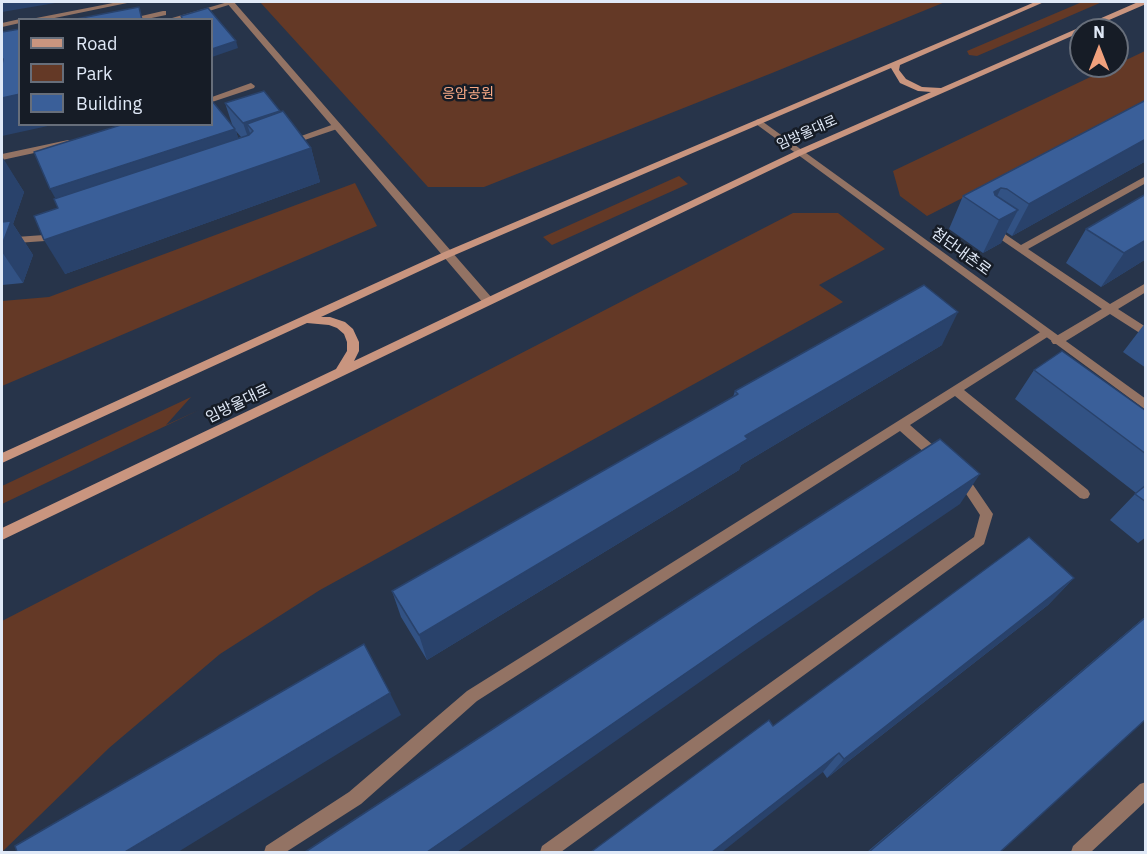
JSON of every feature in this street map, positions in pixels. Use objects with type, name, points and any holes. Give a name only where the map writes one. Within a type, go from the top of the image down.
[{"type":"main road","name":"임방울대로","points":[[2,458],[446,255],[1040,2]]},
{"type":"main road","name":"임방울대로","points":[[2,534],[801,152],[1143,2]]},
{"type":"main road","points":[[896,63],[895,70],[903,81],[921,89],[942,90]]},
{"type":"main road","points":[[290,326],[304,320],[318,319],[341,325],[350,332],[353,351],[348,362],[327,378]]},
{"type":"street","points":[[41,18],[128,2]]},
{"type":"street","points":[[158,2],[166,17],[231,2],[446,255],[488,301]]},
{"type":"street","points":[[2,25],[18,21]]},
{"type":"street","points":[[213,100],[251,86]]},
{"type":"street","name":"첨단내촌로","points":[[759,122],[1146,406]]},
{"type":"street","points":[[281,145],[337,126]]},
{"type":"street","points":[[2,157],[78,141]]},
{"type":"street","points":[[1021,249],[1146,179]]},
{"type":"street","points":[[986,226],[1146,333]]},
{"type":"street","points":[[2,241],[45,238],[67,230]]},
{"type":"street","points":[[1057,341],[1146,287]]},
{"type":"street","points":[[272,852],[355,798],[472,696],[1046,333]]},
{"type":"street","points":[[955,390],[1084,494]]},
{"type":"street","points":[[548,852],[979,540],[987,514],[966,481],[901,424]]},
{"type":"street","points":[[1079,852],[1146,790]]},
{"type":"green space","name":"응암공원","points":[[260,2],[945,2],[484,187],[428,187]]},
{"type":"green space","points":[[1082,2],[1102,2],[977,56],[969,55],[967,51]]},
{"type":"green space","points":[[1145,51],[1145,105],[927,216],[900,196],[893,171],[1088,78],[1129,78],[1129,59]]},
{"type":"green space","points":[[679,176],[688,184],[552,245],[543,237]]},
{"type":"green space","points":[[355,183],[377,226],[2,386],[2,301],[49,297]]},
{"type":"green space","points":[[793,213],[838,213],[885,249],[819,285],[843,302],[320,590],[220,654],[109,748],[2,852],[2,621]]},
{"type":"green space","points":[[191,397],[166,425],[199,410],[2,504],[2,486]]},
{"type":"building","points":[[139,7],[142,18],[81,18]]},
{"type":"building","points":[[208,8],[236,41],[213,49],[213,18],[182,18],[181,16]]},
{"type":"building","points":[[18,29],[18,94],[2,98],[3,59],[2,32]]},
{"type":"building","points":[[264,91],[280,111],[243,123],[225,103]]},
{"type":"building","points":[[1146,100],[1146,139],[1029,204],[1007,189],[1001,188],[994,192],[995,195],[1018,210],[999,220],[963,196]]},
{"type":"building","points":[[213,102],[235,129],[50,189],[34,152],[118,126],[213,126]]},
{"type":"building","points":[[283,111],[311,148],[44,240],[34,216],[58,208],[54,199],[249,135],[253,131],[247,124]]},
{"type":"building","points":[[1146,194],[1146,240],[1124,253],[1086,229]]},
{"type":"building","points":[[11,221],[2,245],[2,222]]},
{"type":"building","points":[[924,285],[958,312],[745,436],[748,439],[419,635],[392,591],[738,394],[735,391]]},
{"type":"building","points":[[1062,351],[1146,411],[1146,454],[1034,370]]},
{"type":"building","points":[[940,439],[980,474],[757,624],[427,852],[305,852],[691,599]]},
{"type":"building","points":[[1146,485],[1146,502],[1135,494]]},
{"type":"building","points":[[1029,537],[1074,578],[844,759],[839,753],[712,852],[591,852],[769,720],[773,726]]},
{"type":"building","points":[[1146,617],[1146,719],[1000,852],[869,852]]},
{"type":"building","points":[[364,644],[390,693],[125,852],[17,852],[15,846]]}]
